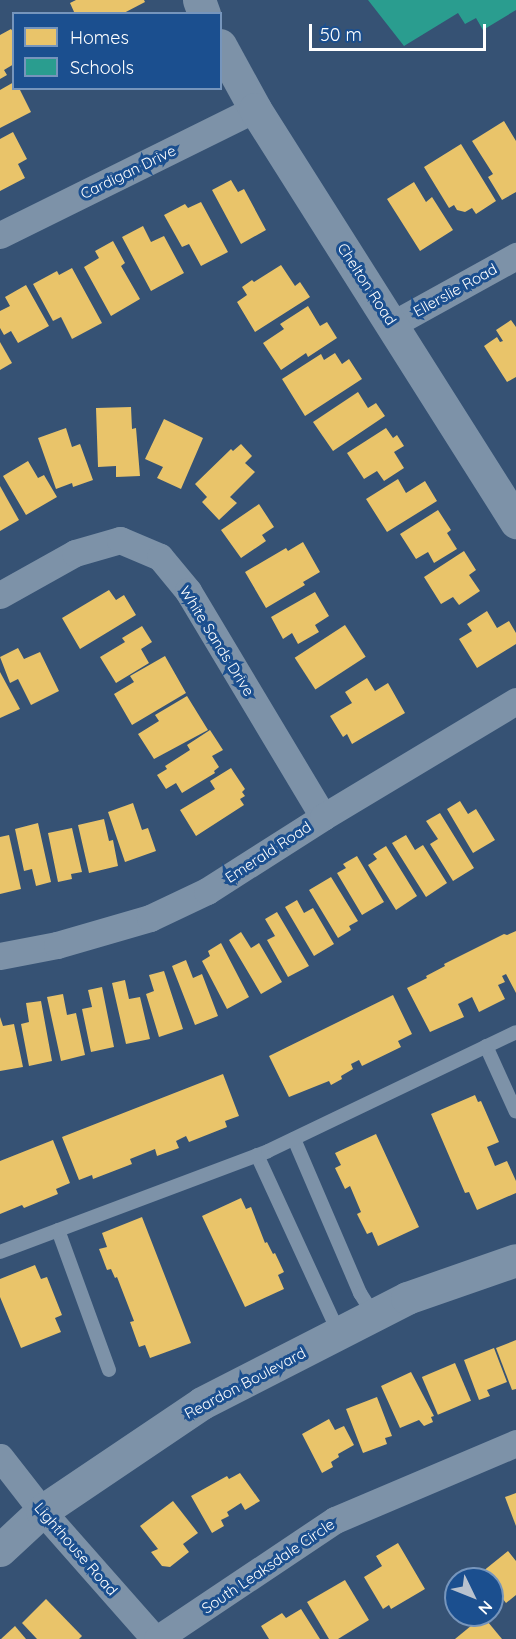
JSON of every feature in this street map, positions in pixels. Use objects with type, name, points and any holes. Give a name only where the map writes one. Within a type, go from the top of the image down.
[{"type":"street","name":"Chelton Road","points":[[222,49],[255,109],[516,522]]},
{"type":"street","name":"Cardigan Drive","points":[[0,236],[255,109]]},
{"type":"street","name":"Ellerslie Road","points":[[393,324],[516,256]]},
{"type":"street","name":"White Sands Drive","points":[[0,595],[75,553],[120,540],[160,557],[188,591],[323,817]]},
{"type":"street","name":"Emerald Road","points":[[0,956],[57,945],[150,918],[207,891],[323,817],[516,701]]},
{"type":"street","name":"Reardon Boulevard","points":[[0,1550],[42,1511],[202,1403],[407,1298],[516,1260]]},
{"type":"street","name":"South Leaksdale Circle","points":[[156,1639],[335,1520],[516,1443]]},
{"type":"street","name":"Lighthouse Road","points":[[0,1457],[42,1511],[156,1639]]},
{"type":"lane","points":[[0,1252],[257,1155],[516,1032]]},
{"type":"lane","points":[[486,1046],[516,1112]]},
{"type":"lane","points":[[294,1139],[360,1293],[374,1315]]},
{"type":"lane","points":[[257,1155],[339,1333]]},
{"type":"lane","points":[[58,1230],[109,1370]]},
{"type":"building: Homes","points":[[76,0],[144,0],[145,2],[126,12],[74,12],[70,3]]},
{"type":"building: Homes","points":[[12,30],[12,65],[4,70],[7,75],[0,79],[0,35]]},
{"type":"building: Homes","points":[[12,83],[12,90],[20,90],[31,112],[0,128],[0,90]]},
{"type":"building: Homes","points":[[504,121],[516,141],[516,192],[502,200],[488,177],[493,174],[472,141]]},
{"type":"building: Homes","points":[[13,132],[27,159],[18,164],[25,178],[0,191],[0,139]]},
{"type":"building: Homes","points":[[461,144],[496,201],[476,214],[472,208],[465,212],[457,210],[454,205],[449,208],[424,167]]},
{"type":"building: Homes","points":[[231,180],[238,192],[244,189],[266,230],[241,244],[212,190]]},
{"type":"building: Homes","points":[[414,182],[426,202],[432,197],[453,230],[420,251],[387,199]]},
{"type":"building: Homes","points":[[201,202],[228,252],[201,266],[189,244],[182,247],[164,215],[185,204],[188,208]]},
{"type":"building: Homes","points":[[143,226],[151,242],[164,236],[184,273],[151,291],[122,237]]},
{"type":"building: Homes","points":[[113,241],[125,263],[121,266],[140,299],[111,316],[84,267],[99,258],[95,251]]},
{"type":"building: Homes","points":[[281,265],[295,286],[300,282],[310,297],[255,332],[237,302],[247,295],[242,287]]},
{"type":"building: Homes","points":[[72,268],[102,323],[72,339],[61,317],[53,321],[33,284],[57,271],[59,275]]},
{"type":"building: Homes","points":[[26,285],[49,326],[18,343],[11,331],[4,335],[0,328],[0,311],[10,306],[5,297]]},
{"type":"building: Homes","points":[[308,306],[320,326],[327,322],[337,338],[308,357],[306,353],[281,370],[263,343],[284,329],[280,324]]},
{"type":"building: Homes","points":[[511,320],[516,327],[516,377],[507,382],[484,346],[497,337],[500,342],[503,341],[496,330]]},
{"type":"building: Homes","points":[[0,342],[12,363],[0,370]]},
{"type":"building: Homes","points":[[335,353],[342,364],[349,359],[362,379],[305,416],[282,379],[321,354],[324,360]]},
{"type":"building: Homes","points":[[358,392],[368,408],[376,403],[385,416],[333,451],[313,422]]},
{"type":"building: Homes","points":[[131,407],[132,429],[136,428],[140,476],[116,477],[116,466],[98,467],[96,408]]},
{"type":"building: Homes","points":[[164,419],[203,438],[181,489],[157,478],[163,467],[145,459]]},
{"type":"building: Homes","points":[[66,428],[72,447],[80,444],[93,480],[73,487],[72,483],[56,489],[38,438]]},
{"type":"building: Homes","points":[[386,428],[393,438],[397,435],[404,446],[394,452],[404,468],[384,481],[377,471],[364,479],[347,453]]},
{"type":"building: Homes","points":[[241,444],[252,456],[245,463],[255,472],[230,497],[237,503],[219,520],[202,502],[207,497],[195,484],[231,449],[233,451]]},
{"type":"building: Homes","points":[[28,461],[38,478],[44,475],[57,497],[26,515],[3,476]]},
{"type":"building: Homes","points":[[398,479],[406,493],[425,481],[437,501],[387,532],[366,499]]},
{"type":"building: Homes","points":[[0,486],[19,520],[0,531]]},
{"type":"building: Homes","points":[[259,504],[274,527],[262,535],[266,541],[241,558],[221,530]]},
{"type":"building: Homes","points":[[438,510],[451,530],[447,533],[457,549],[434,563],[428,552],[416,559],[400,534]]},
{"type":"building: Homes","points":[[303,542],[320,572],[303,582],[305,585],[266,608],[245,572],[286,548],[288,551]]},
{"type":"building: Homes","points":[[464,551],[476,570],[469,575],[480,591],[459,605],[453,597],[441,604],[424,577]]},
{"type":"building: Homes","points":[[109,590],[116,600],[124,595],[136,615],[80,649],[62,618]]},
{"type":"building: Homes","points":[[315,592],[329,616],[315,625],[319,632],[298,644],[292,633],[283,639],[271,617]]},
{"type":"building: Homes","points":[[487,611],[497,628],[509,621],[516,633],[516,644],[477,668],[459,639],[472,631],[467,624]]},
{"type":"building: Homes","points":[[345,625],[366,657],[315,690],[295,658]]},
{"type":"building: Homes","points":[[142,626],[152,642],[141,649],[149,663],[116,683],[100,657],[125,642],[122,638]]},
{"type":"building: Homes","points":[[18,648],[24,659],[40,652],[59,691],[31,705],[18,679],[10,683],[0,657]]},
{"type":"building: Homes","points":[[165,656],[186,693],[132,725],[114,694],[134,682],[130,676]]},
{"type":"building: Homes","points":[[0,672],[20,709],[0,718]]},
{"type":"building: Homes","points":[[367,678],[375,691],[388,683],[405,713],[352,744],[347,734],[343,737],[330,716],[352,703],[345,692]]},
{"type":"building: Homes","points":[[187,696],[208,730],[154,759],[138,734],[159,721],[155,715]]},
{"type":"building: Homes","points":[[210,730],[223,750],[212,756],[219,767],[214,771],[215,773],[182,793],[176,783],[166,789],[157,775],[167,769],[165,766],[190,750],[187,745]]},
{"type":"building: Homes","points":[[231,768],[245,789],[242,792],[245,796],[240,799],[244,805],[196,836],[180,810],[215,789],[210,781]]},
{"type":"building: Homes","points":[[460,801],[468,814],[476,809],[495,840],[473,853],[447,809]]},
{"type":"building: Homes","points":[[133,803],[142,830],[148,828],[156,851],[125,862],[108,812]]},
{"type":"building: Homes","points":[[440,813],[474,868],[453,881],[430,844],[438,839],[426,821]]},
{"type":"building: Homes","points":[[104,819],[109,841],[113,840],[118,866],[89,873],[78,825]]},
{"type":"building: Homes","points":[[38,823],[51,882],[36,886],[32,869],[24,871],[15,829]]},
{"type":"building: Homes","points":[[72,828],[82,872],[71,874],[72,879],[58,882],[48,833]]},
{"type":"building: Homes","points":[[9,835],[21,889],[0,894],[0,837]]},
{"type":"building: Homes","points":[[406,835],[415,850],[423,845],[447,883],[426,897],[392,843]]},
{"type":"building: Homes","points":[[386,846],[417,896],[396,910],[368,865],[377,859],[373,854]]},
{"type":"building: Homes","points":[[357,856],[384,902],[362,915],[337,873],[346,868],[343,864]]},
{"type":"building: Homes","points":[[331,877],[358,921],[349,926],[351,930],[338,938],[309,890]]},
{"type":"building: Homes","points":[[297,900],[304,913],[313,908],[334,944],[314,956],[285,907]]},
{"type":"building: Homes","points":[[277,912],[309,966],[288,977],[267,940],[275,936],[265,919]]},
{"type":"building: Homes","points":[[516,931],[516,993],[506,974],[502,976],[505,982],[498,985],[505,999],[479,1012],[472,997],[458,1004],[464,1017],[430,1032],[407,988],[427,978],[426,976],[445,966],[444,964],[504,934]]},
{"type":"building: Homes","points":[[241,932],[251,948],[259,943],[282,982],[261,994],[229,940]]},
{"type":"building: Homes","points":[[221,943],[249,997],[227,1009],[202,961],[210,956],[208,951]]},
{"type":"building: Homes","points":[[186,960],[193,978],[202,974],[218,1016],[195,1025],[172,966]]},
{"type":"building: Homes","points":[[164,971],[183,1029],[159,1037],[146,994],[154,991],[149,975]]},
{"type":"building: Homes","points":[[125,980],[129,999],[140,997],[150,1039],[126,1044],[112,983]]},
{"type":"building: Homes","points":[[102,987],[114,1047],[91,1052],[82,1009],[92,1007],[88,990]]},
{"type":"building: Homes","points":[[63,994],[67,1015],[76,1013],[85,1055],[61,1061],[47,997]]},
{"type":"building: Homes","points":[[393,995],[412,1034],[398,1041],[401,1047],[362,1066],[359,1060],[351,1064],[353,1069],[331,1085],[329,1081],[289,1097],[269,1056]]},
{"type":"building: Homes","points":[[41,1001],[52,1061],[29,1066],[21,1024],[29,1022],[26,1003]]},
{"type":"building: Homes","points":[[0,1017],[3,1026],[14,1024],[23,1067],[0,1071]]},
{"type":"building: Homes","points":[[223,1074],[239,1116],[225,1121],[227,1127],[189,1142],[186,1136],[176,1141],[179,1148],[157,1156],[155,1149],[130,1159],[132,1164],[93,1179],[92,1175],[79,1180],[62,1137]]},
{"type":"building: Homes","points":[[475,1095],[478,1102],[481,1101],[499,1142],[487,1147],[495,1166],[507,1161],[516,1181],[516,1193],[477,1210],[469,1192],[465,1193],[431,1114]]},
{"type":"building: Homes","points":[[376,1134],[419,1227],[378,1246],[372,1232],[367,1234],[357,1214],[361,1212],[350,1186],[345,1189],[335,1168],[341,1165],[335,1153]]},
{"type":"building: Homes","points":[[53,1140],[70,1183],[56,1189],[58,1194],[24,1208],[22,1205],[0,1214],[0,1161]]},
{"type":"building: Homes","points":[[241,1198],[246,1209],[251,1207],[265,1243],[267,1242],[273,1254],[275,1253],[284,1272],[278,1275],[284,1289],[245,1307],[202,1216]]},
{"type":"building: Homes","points":[[142,1217],[191,1343],[150,1358],[145,1345],[139,1347],[130,1322],[134,1321],[117,1277],[115,1278],[111,1269],[107,1270],[99,1249],[107,1247],[102,1233]]},
{"type":"building: Homes","points":[[35,1265],[41,1279],[47,1277],[62,1315],[55,1318],[61,1332],[21,1348],[0,1297],[0,1279]]},
{"type":"building: Homes","points":[[516,1340],[516,1389],[512,1390],[496,1348]]},
{"type":"building: Homes","points":[[494,1348],[507,1382],[487,1390],[490,1396],[479,1400],[464,1360]]},
{"type":"building: Homes","points":[[455,1363],[471,1401],[438,1415],[422,1377]]},
{"type":"building: Homes","points":[[411,1372],[434,1416],[431,1417],[433,1422],[424,1426],[419,1420],[400,1428],[381,1386]]},
{"type":"building: Homes","points":[[377,1397],[392,1436],[385,1438],[387,1444],[363,1453],[346,1409]]},
{"type":"building: Homes","points":[[329,1419],[335,1430],[344,1426],[354,1445],[338,1454],[339,1457],[331,1462],[333,1467],[322,1473],[302,1434]]},
{"type":"building: Homes","points":[[240,1473],[260,1501],[245,1510],[241,1503],[227,1512],[229,1516],[221,1520],[224,1526],[212,1533],[191,1496],[227,1476],[229,1479]]},
{"type":"building: Homes","points":[[516,1493],[516,1526],[505,1497]]},
{"type":"building: Homes","points":[[173,1501],[198,1533],[183,1544],[189,1552],[170,1567],[162,1566],[151,1552],[158,1549],[140,1526]]},
{"type":"building: Homes","points":[[398,1543],[425,1589],[391,1609],[389,1605],[383,1609],[364,1577],[382,1566],[376,1556]]},
{"type":"building: Homes","points":[[508,1551],[516,1561],[516,1595],[506,1603],[504,1600],[504,1567],[488,1567]]},
{"type":"building: Homes","points":[[345,1580],[369,1620],[338,1639],[329,1639],[307,1602]]},
{"type":"building: Homes","points":[[46,1599],[82,1636],[79,1639],[37,1639],[22,1623]]},
{"type":"building: Homes","points":[[301,1609],[320,1639],[269,1639],[261,1626],[282,1613],[286,1618]]},
{"type":"building: Homes","points":[[15,1626],[26,1639],[1,1639]]},
{"type":"building: Homes","points":[[470,1627],[492,1627],[502,1639],[455,1639]]},
{"type":"building: Schools","points":[[368,0],[516,0],[516,10],[483,30],[476,18],[465,24],[458,13],[404,46]]}]
